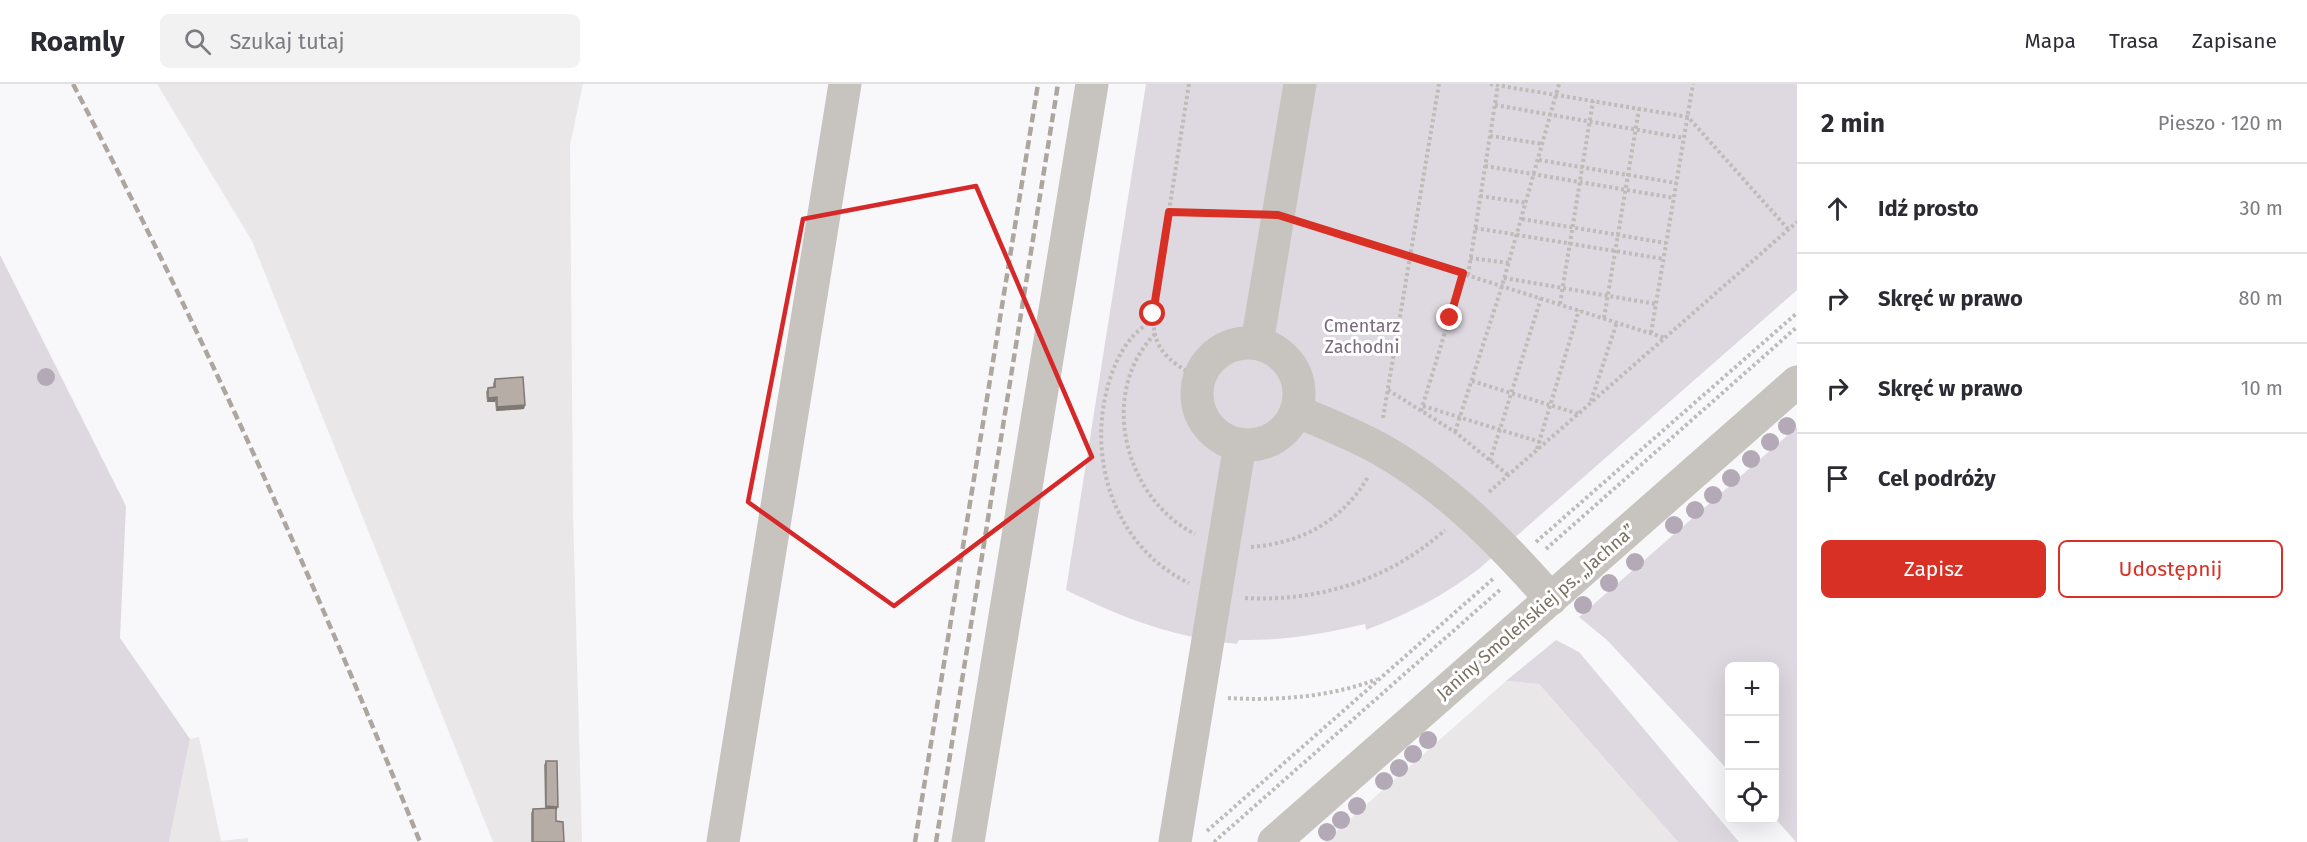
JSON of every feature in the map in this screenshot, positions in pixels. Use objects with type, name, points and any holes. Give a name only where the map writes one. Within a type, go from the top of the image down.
[{"type":"street","points":[[723,842],[846,84]]},
{"type":"street","points":[[968,842],[1092,84]]},
{"type":"street","points":[[1257,344],[1300,84]]},
{"type":"street","points":[[1237,344],[1257,344],[1277,352],[1292,368],[1299,389],[1296,411],[1285,429],[1274,437],[1262,443],[1240,444],[1219,435],[1208,424],[1199,403],[1200,380],[1209,362],[1224,349],[1237,344]]},
{"type":"street","name":"Janiny Smoleńskiej ps. „Jachna”","points":[[1274,842],[1797,382]]},
{"type":"street","points":[[1296,411],[1378,448],[1437,487],[1497,539],[1551,599]]},
{"type":"street","points":[[1175,842],[1240,444]]},
{"type":"path","points":[[1189,84],[1154,306],[1155,333],[1161,350],[1172,363],[1200,380]]},
{"type":"path","points":[[1490,84],[1688,117],[1788,229]]},
{"type":"path","points":[[1455,432],[1527,203],[1558,95],[1559,84]]},
{"type":"path","points":[[1651,333],[1693,84]]},
{"type":"path","points":[[1421,411],[1470,258],[1498,85]]},
{"type":"path","points":[[1560,304],[1593,101]]},
{"type":"path","points":[[1495,105],[1684,138]]},
{"type":"path","points":[[1604,318],[1639,109]]},
{"type":"path","points":[[1490,136],[1543,144]]},
{"type":"path","points":[[1539,160],[1676,183]]},
{"type":"path","points":[[1485,166],[1674,198]]},
{"type":"path","points":[[1480,196],[1527,203]]},
{"type":"path","points":[[1169,212],[1278,215],[1665,338]]},
{"type":"path","points":[[1522,219],[1666,243]]},
{"type":"path","points":[[1475,228],[1664,259]]},
{"type":"path","points":[[1470,258],[1509,263]]},
{"type":"path","points":[[1504,279],[1656,304]]},
{"type":"path","points":[[1490,461],[1541,298]]},
{"type":"path","points":[[1537,450],[1579,310]]},
{"type":"path","points":[[1591,402],[1617,322]]},
{"type":"path","points":[[1472,381],[1579,414]]},
{"type":"path","points":[[1388,390],[1455,432],[1508,475]]},
{"type":"path","points":[[1423,406],[1540,442]]},
{"type":"path","points":[[1199,696],[1255,699],[1301,696],[1332,691],[1382,678]]},
{"type":"highlighted area","points":[[976,186],[1092,457],[894,606],[748,502],[803,219]]},
{"type":"shaded area","points":[[157,84],[583,84],[570,145],[573,513],[582,842],[493,842],[252,241]]},
{"type":"shaded area","points":[[1506,681],[1539,684],[1678,842],[1324,842]]},
{"type":"shaded area","points":[[199,737],[221,841],[248,838],[248,842],[169,842],[190,739]]},
{"type":"green space","name":"Cmentarz Zachodni","points":[[1146,84],[1797,84],[1797,290],[1480,568],[1425,604],[1366,630],[1365,624],[1302,636],[1239,640],[1237,644],[1213,641],[1149,625],[1066,590]]},
{"type":"green space","points":[[0,255],[126,506],[120,638],[190,739],[169,842],[0,842]]},
{"type":"green space","points":[[1797,427],[1797,842],[1779,823],[1779,662],[1725,662],[1725,767],[1607,640],[1579,617]]},
{"type":"green space","points":[[1556,640],[1579,652],[1739,842],[1678,842],[1539,684],[1506,681]]},
{"type":"building","points":[[523,377],[525,405],[497,407],[497,397],[488,398],[488,388],[495,387],[495,379]]},
{"type":"building","points":[[546,761],[557,761],[558,807],[546,806]]},
{"type":"building","points":[[556,808],[556,821],[563,822],[564,842],[533,842],[533,809]]},
{"type":"railway","points":[[73,84],[167,270],[256,459],[340,649],[420,842]]},
{"type":"railway","points":[[915,842],[1038,84]]},
{"type":"railway","points":[[936,842],[1058,84]]},
{"type":"route","points":[[1153,314],[1169,212],[1278,215],[1463,273],[1450,318]]}]
